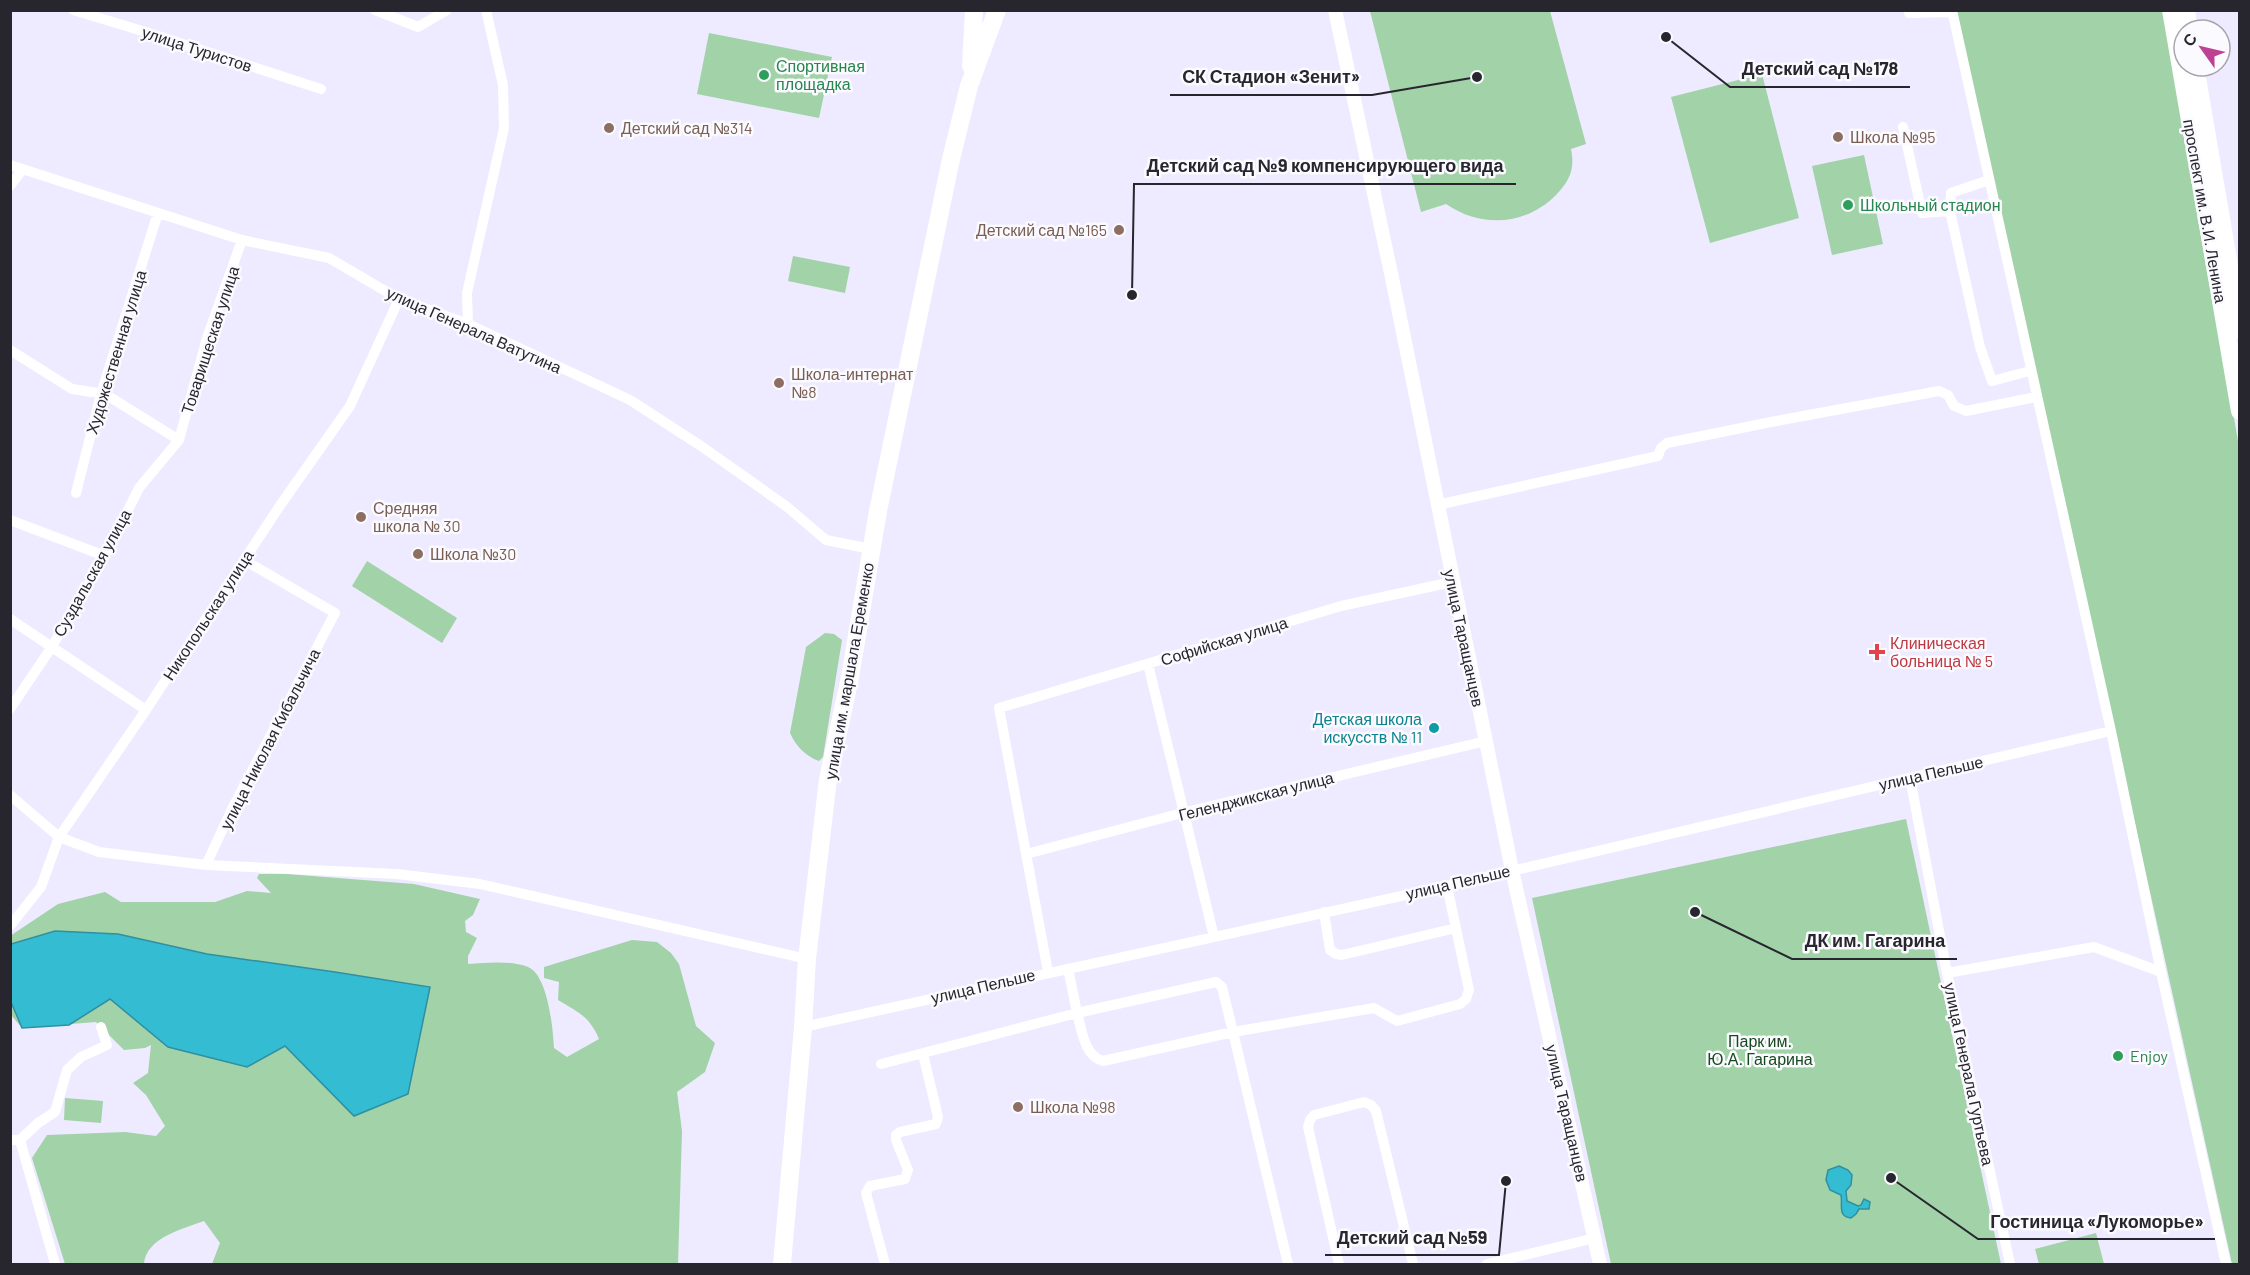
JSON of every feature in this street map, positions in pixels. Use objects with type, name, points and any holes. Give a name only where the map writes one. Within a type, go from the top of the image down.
[{"type":"main road","points":[[969,86],[974,10]]},
{"type":"main road","points":[[969,86],[997,10]]},
{"type":"main road","name":"проспект им. В.И. Ленина","points":[[2171,10],[2240,411]]},
{"type":"main road","name":"проспект им. В.И. Ленина","points":[[2197,78],[2240,330]]},
{"type":"main road","name":"улица им. маршала Еременко","points":[[782,1264],[807,959],[828,779],[850,676],[871,549],[951,159],[969,86]]},
{"type":"street","name":"улица Туристов","points":[[73,10],[321,88]]},
{"type":"street","points":[[375,10],[418,27],[447,10]]},
{"type":"street","points":[[468,324],[467,293],[504,128],[503,85],[486,10]]},
{"type":"street","name":"улица Таращанцев","points":[[1335,10],[1512,870],[1600,1264]]},
{"type":"street","points":[[1908,10],[1909,14],[1952,11],[2226,1264]]},
{"type":"street","points":[[1903,127],[1922,213],[1950,211]]},
{"type":"street","name":"улица Генерала Ватутина","points":[[10,165],[242,240],[329,258],[399,298],[468,324],[630,400],[769,494],[826,540],[871,549]]},
{"type":"street","points":[[10,186],[23,169]]},
{"type":"street","points":[[1989,180],[1952,193],[1950,211],[1980,347],[1992,381],[2030,371]]},
{"type":"street","name":"Художественная улица","points":[[76,493],[101,394],[158,213]]},
{"type":"street","name":"Товарищеская улица","points":[[178,440],[207,338],[242,240]]},
{"type":"street","name":"Никопольская улица","points":[[10,926],[41,887],[59,837],[350,406],[399,298]]},
{"type":"street","points":[[10,350],[72,389],[105,394],[178,440]]},
{"type":"street","points":[[1437,505],[1658,456],[1661,448],[1667,443],[1853,406],[1939,391],[1948,395],[1954,406],[1966,411],[2036,397]]},
{"type":"street","name":"Суздальская улица","points":[[10,709],[51,648],[105,556],[139,488],[178,440]]},
{"type":"street","points":[[10,520],[105,556]]},
{"type":"street","name":"улица Николая Кибальчича","points":[[206,865],[232,809],[334,613],[244,560]]},
{"type":"street","name":"Софийская улица","points":[[1026,854],[999,708],[1341,606],[1452,582]]},
{"type":"street","points":[[10,620],[146,710]]},
{"type":"street","points":[[1148,664],[1186,812],[1214,936]]},
{"type":"street","name":"улица Пельше","points":[[803,1027],[1448,886],[2111,731]]},
{"type":"street","name":"Геленджикская улица","points":[[1026,854],[1186,812],[1486,741]]},
{"type":"street","name":"улица Генерала Гуртьева","points":[[1910,778],[1947,973],[2010,1264]]},
{"type":"street","points":[[10,795],[59,837],[99,852],[206,865],[397,874],[480,884],[807,959]]},
{"type":"street","points":[[1026,854],[1048,972]]},
{"type":"street","points":[[1066,969],[1069,973],[1077,1013],[1089,1053],[1095,1059],[1103,1061],[1233,1032],[1374,1008],[1397,1021],[1460,1004],[1466,999],[1469,990],[1448,886]]},
{"type":"street","points":[[1323,912],[1330,950],[1342,955],[1456,928]]},
{"type":"street","points":[[1947,973],[2094,947],[2161,972]]},
{"type":"street","points":[[881,1064],[1077,1013],[1216,982],[1222,987],[1288,1264]]},
{"type":"street","points":[[55,1264],[15,1140],[55,1112],[67,1070],[81,1057],[107,1045],[101,1028]]},
{"type":"street","points":[[885,1264],[866,1193],[870,1185],[905,1179],[908,1174],[896,1140],[900,1132],[936,1124],[938,1118],[923,1054]]},
{"type":"street","points":[[1339,1264],[1308,1127],[1314,1115],[1364,1102],[1376,1111],[1413,1264]]},
{"type":"street","points":[[1487,1264],[1594,1238]]},
{"type":"green space","points":[[1370,11],[1550,11],[1586,144],[1571,149],[1570,174],[1556,195],[1531,213],[1502,220],[1474,217],[1446,204],[1421,212]]},
{"type":"green space","points":[[1956,11],[2164,11],[2172,58],[2172,78],[2176,78],[2239,447],[2239,1264],[2232,1264]]},
{"type":"green space","name":"Спортивная площадка","points":[[709,33],[832,57],[819,118],[697,94]]},
{"type":"green space","points":[[1762,74],[1799,218],[1710,243],[1671,97]]},
{"type":"green space","name":"Школьный стадион","points":[[1864,155],[1883,244],[1832,255],[1812,166]]},
{"type":"green space","points":[[793,256],[850,267],[845,293],[788,281]]},
{"type":"green space","points":[[367,561],[457,618],[442,643],[352,586]]},
{"type":"green space","points":[[825,633],[834,634],[842,640],[823,757],[819,761],[802,750],[790,733],[806,647]]},
{"type":"green space","name":"Парк им. Ю.А. Гагарина","points":[[1906,819],[2001,1264],[1611,1264],[1532,898]]},
{"type":"green space","points":[[259,874],[287,874],[414,884],[480,899],[473,915],[465,921],[466,932],[477,938],[468,956],[468,964],[513,963],[528,967],[535,972],[545,991],[548,1003],[554,1048],[567,1057],[599,1039],[587,1020],[558,1000],[559,982],[544,978],[544,967],[632,940],[657,942],[671,953],[679,964],[696,1026],[715,1043],[705,1072],[677,1092],[682,1131],[678,1264],[212,1264],[220,1243],[204,1221],[176,1231],[158,1241],[146,1255],[144,1264],[65,1264],[32,1158],[47,1135],[125,1132],[156,1136],[165,1126],[146,1095],[133,1083],[148,1073],[151,1045],[145,1048],[124,1050],[96,1022],[22,1028],[11,1015],[10,936],[58,904],[105,892],[121,902],[215,902],[247,891],[271,893],[257,878]]},
{"type":"green space","points":[[65,1098],[103,1101],[101,1123],[64,1120]]},
{"type":"green space","points":[[2096,1233],[2104,1264],[2039,1264],[2035,1249]]},
{"type":"water","points":[[55,931],[118,934],[207,954],[430,987],[408,1094],[354,1116],[285,1046],[247,1067],[168,1047],[110,999],[69,1025],[22,1028],[11,1002],[11,944]]},
{"type":"water","points":[[1839,1166],[1848,1170],[1852,1175],[1851,1185],[1846,1191],[1847,1201],[1858,1206],[1864,1199],[1870,1202],[1869,1209],[1859,1209],[1851,1218],[1842,1213],[1841,1195],[1830,1190],[1826,1180],[1828,1170]]},
{"type":"place","name":"Детский сад №178","points":[[1666,37]]},
{"type":"place","name":"Спортивная площадка","points":[[764,75]]},
{"type":"place","name":"СК Стадион «Зенит»","points":[[1477,77]]},
{"type":"place","name":"Детский сад №314","points":[[609,128]]},
{"type":"place","name":"Школа №95","points":[[1838,137]]},
{"type":"place","name":"Школьный стадион","points":[[1848,205]]},
{"type":"place","name":"Детский сад №165","points":[[1119,230]]},
{"type":"place","name":"Детский сад №9 компенсирующего вида","points":[[1132,295]]},
{"type":"place","name":"Школа-интернат №8","points":[[779,383]]},
{"type":"place","name":"Средняя школа № 30","points":[[361,517]]},
{"type":"place","name":"Школа №30","points":[[418,554]]},
{"type":"place","name":"Клиническая больница № 5","points":[[1877,652]]},
{"type":"place","name":"Детская школа искусств № 11","points":[[1434,728]]},
{"type":"place","name":"ДК им. Гагарина","points":[[1695,912]]},
{"type":"place","name":"Enjoy","points":[[2118,1056]]},
{"type":"place","name":"Школа №98","points":[[1018,1107]]},
{"type":"place","name":"Гостиница «Лукоморье»","points":[[1891,1178]]},
{"type":"place","name":"Детский сад №59","points":[[1506,1181]]}]
